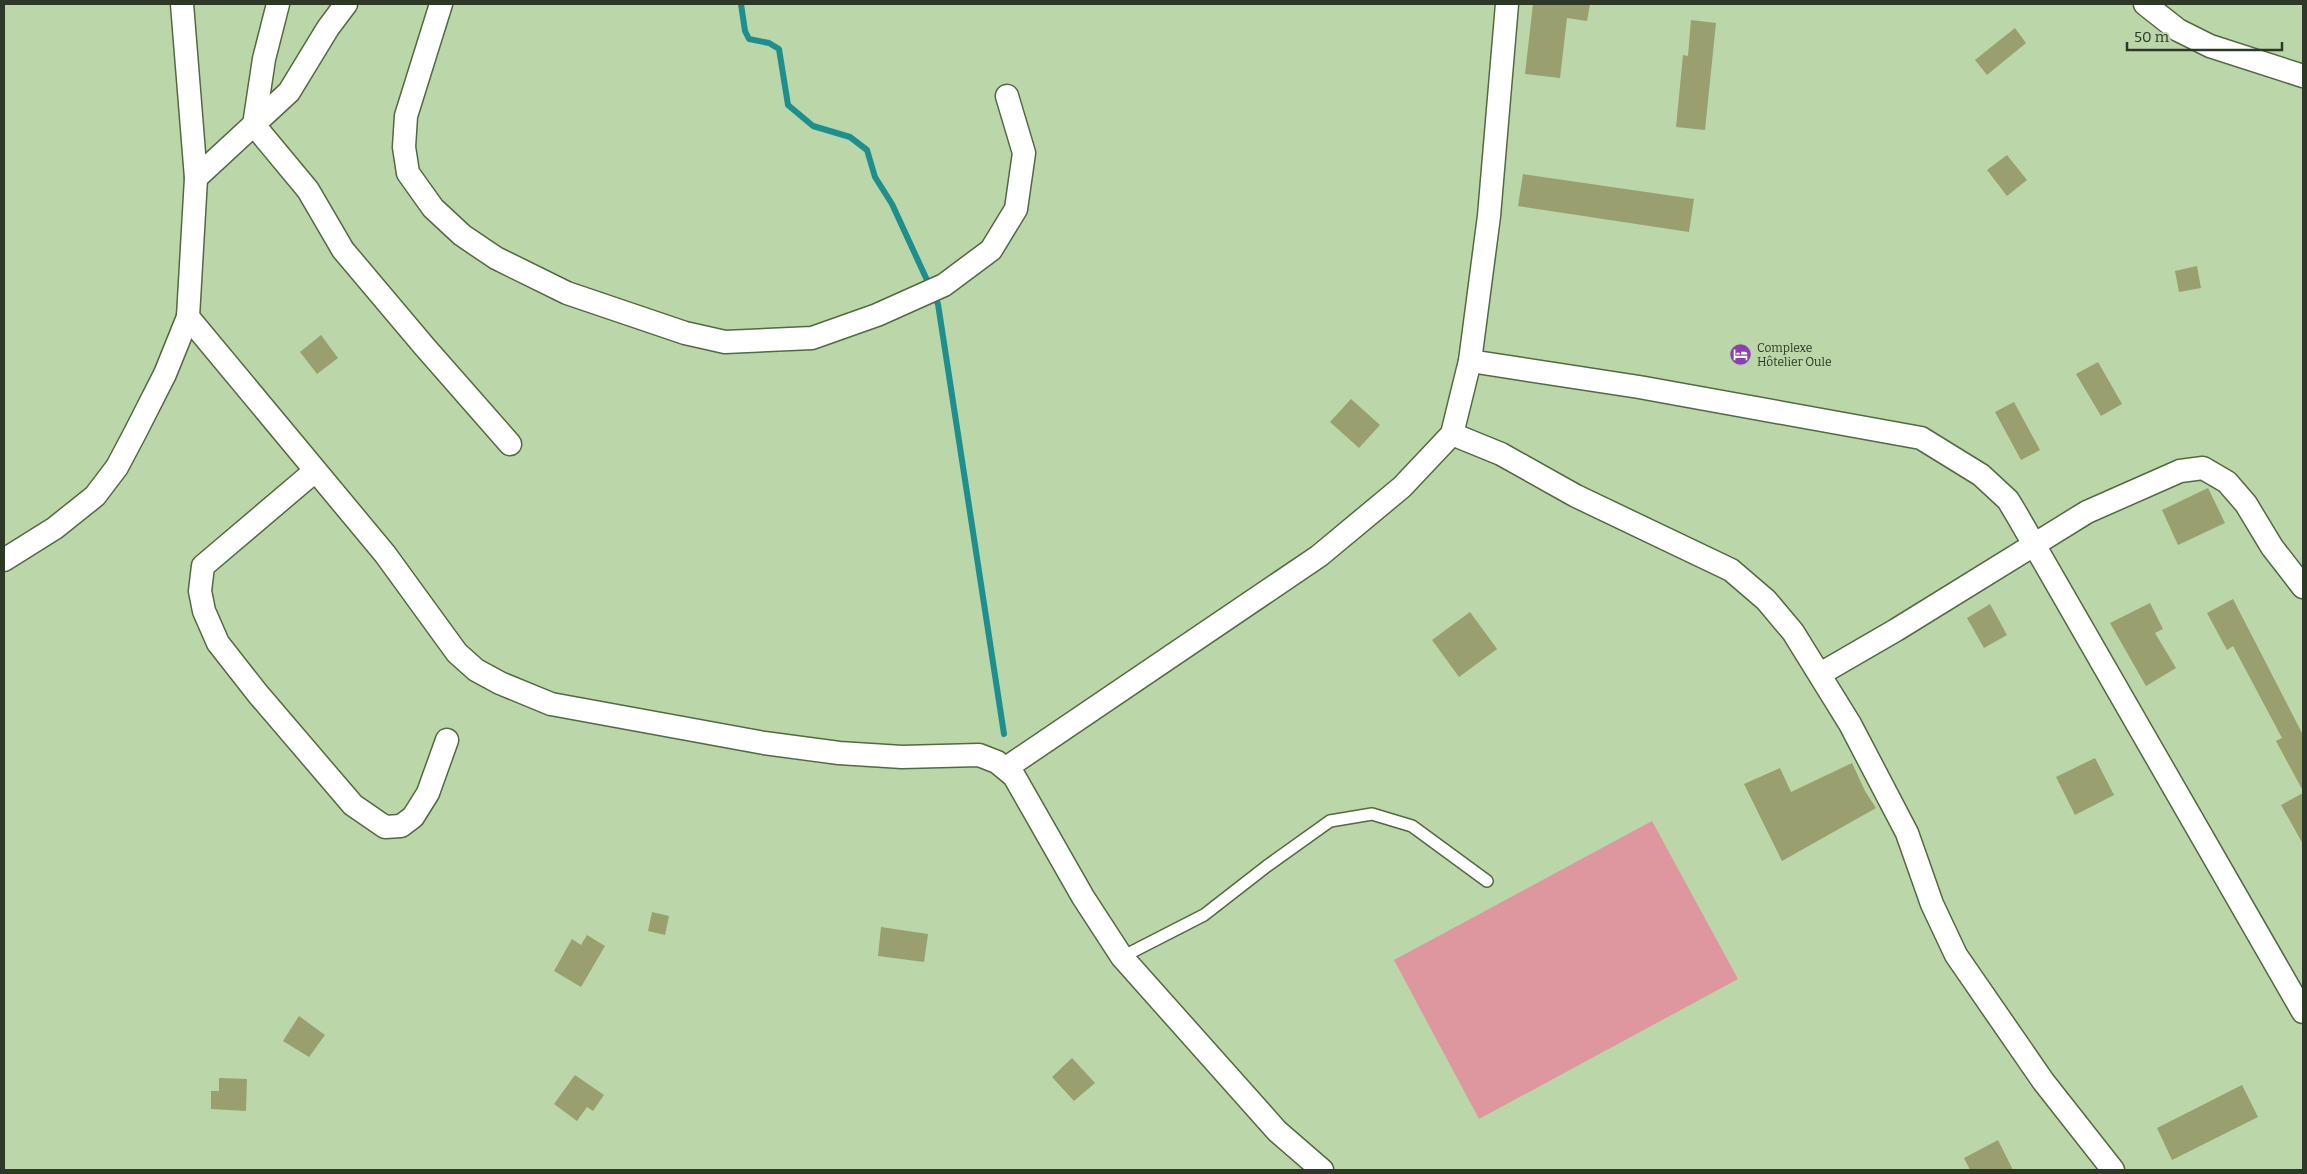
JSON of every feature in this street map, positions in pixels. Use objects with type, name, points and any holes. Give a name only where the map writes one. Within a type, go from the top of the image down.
[{"type":"street","points":[[4,560],[55,528],[95,496],[117,467],[165,374],[188,317],[196,178],[182,4]]},
{"type":"street","points":[[278,4],[264,60],[254,125],[308,190],[344,250],[424,346],[510,444]]},
{"type":"street","points":[[196,178],[288,92],[328,28],[346,4]]},
{"type":"street","points":[[441,4],[406,116],[404,148],[408,173],[433,208],[462,235],[496,258],[567,293],[645,320],[725,342],[812,338],[877,315],[944,285],[991,250],[1016,208],[1024,153],[1007,96]]},
{"type":"street","points":[[1006,768],[1319,556],[1402,487],[1452,434],[1470,361],[1489,216],[1507,4]]},
{"type":"street","points":[[2145,4],[2178,30],[2210,46],[2303,76]]},
{"type":"street","points":[[188,317],[385,554],[457,653],[476,670],[500,683],[551,704],[764,743],[839,753],[902,756],[979,755],[1006,768],[1014,776],[1083,897],[1122,957],[1277,1131],[1322,1170]]},
{"type":"street","points":[[1470,361],[1639,387],[1921,438],[1981,474],[2008,500],[2303,1012]]},
{"type":"street","points":[[1452,434],[1501,454],[1576,496],[1732,570],[1766,600],[1793,632],[1850,724],[1907,833],[1932,904],[1956,955],[2043,1080],[2113,1170]]},
{"type":"street","points":[[1820,674],[1896,630],[2087,512],[2180,471],[2203,468],[2227,482],[2246,504],[2272,547],[2303,587]]},
{"type":"street","points":[[315,472],[203,566],[200,591],[204,611],[218,643],[258,694],[352,805],[385,827],[401,826],[413,817],[428,793],[447,740]]},
{"type":"lane","points":[[1122,957],[1204,915],[1267,866],[1330,822],[1372,814],[1412,826],[1487,881]]},
{"type":"shaded area","points":[[1652,821],[1738,979],[1479,1119],[1394,960]]},
{"type":"building","points":[[1533,4],[1590,4],[1587,21],[1567,18],[1560,78],[1525,74]]},
{"type":"building","points":[[1691,20],[1716,23],[1705,130],[1676,127],[1683,55],[1688,56]]},
{"type":"building","points":[[2015,28],[2026,43],[1987,75],[1975,60]]},
{"type":"building","points":[[2007,155],[2027,180],[2007,196],[1987,170]]},
{"type":"building","points":[[1523,174],[1694,199],[1689,232],[1518,206]]},
{"type":"building","points":[[2197,266],[2201,288],[2179,292],[2175,271]]},
{"type":"building","points":[[321,335],[338,358],[317,374],[300,352]]},
{"type":"building","points":[[2098,362],[2122,404],[2101,416],[2076,374]]},
{"type":"building","points":[[1351,399],[1380,425],[1359,448],[1330,422]]},
{"type":"building","points":[[2014,402],[2040,450],[2021,460],[1995,412]]},
{"type":"building","points":[[2208,488],[2225,523],[2178,545],[2162,510]]},
{"type":"building","points":[[2233,599],[2303,735],[2303,791],[2276,741],[2282,738],[2233,646],[2227,650],[2207,613]]},
{"type":"building","points":[[2150,603],[2163,629],[2155,633],[2176,668],[2146,686],[2110,623]]},
{"type":"building","points":[[1990,604],[2007,635],[1984,648],[1967,618]]},
{"type":"building","points":[[1470,612],[1497,649],[1459,677],[1432,640]]},
{"type":"building","points":[[2095,758],[2114,795],[2075,815],[2056,777]]},
{"type":"building","points":[[1852,763],[1865,791],[1876,808],[1782,861],[1744,784],[1780,768],[1791,792]]},
{"type":"building","points":[[2303,793],[2303,844],[2281,805]]},
{"type":"building","points":[[652,912],[669,916],[665,935],[648,931]]},
{"type":"building","points":[[881,927],[928,934],[924,962],[878,956]]},
{"type":"building","points":[[587,935],[605,946],[581,987],[554,971],[572,939],[581,945]]},
{"type":"building","points":[[299,1016],[325,1035],[309,1057],[283,1041]]},
{"type":"building","points":[[1072,1058],[1095,1083],[1074,1101],[1052,1077]]},
{"type":"building","points":[[575,1075],[604,1095],[593,1111],[587,1107],[577,1121],[554,1104]]},
{"type":"building","points":[[219,1078],[247,1079],[246,1111],[211,1109],[211,1091],[219,1091]]},
{"type":"building","points":[[2242,1085],[2258,1117],[2172,1160],[2157,1128]]},
{"type":"building","points":[[1998,1140],[2013,1170],[1970,1170],[1964,1158]]},
{"type":"waterway","points":[[741,4],[745,31],[749,39],[769,43],[779,49],[788,105],[813,126],[850,137],[867,150],[875,177],[892,204],[938,304],[1004,734]]},
{"type":"place","name":"Complexe Hôtelier Oule","points":[[1741,355]]}]
